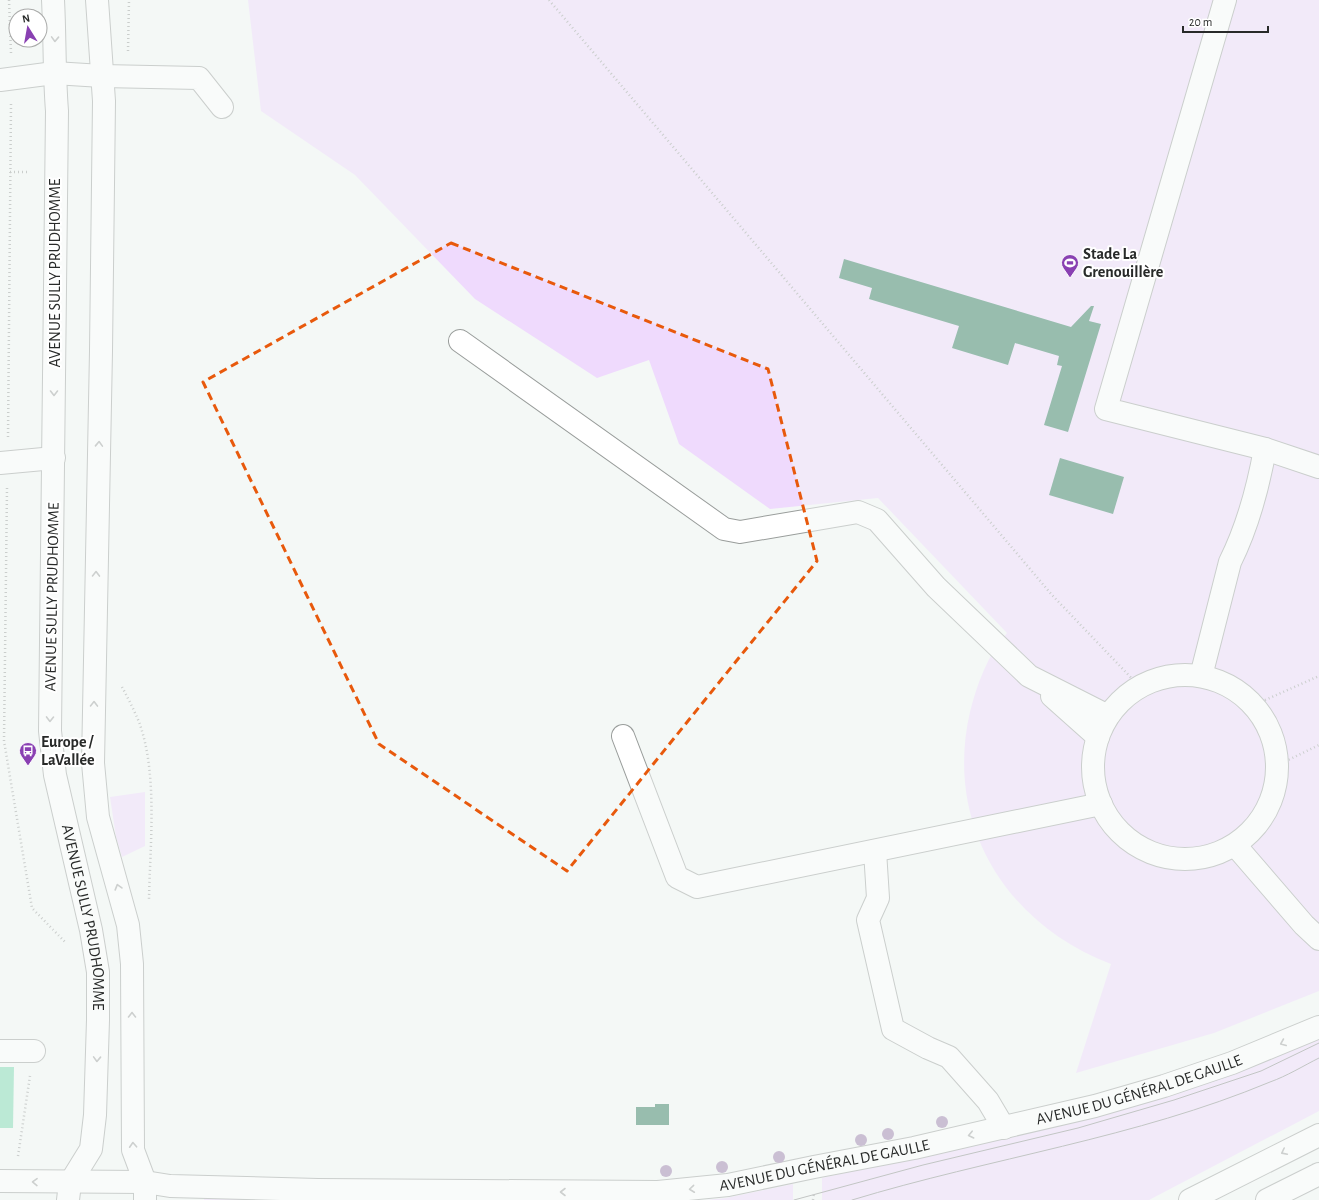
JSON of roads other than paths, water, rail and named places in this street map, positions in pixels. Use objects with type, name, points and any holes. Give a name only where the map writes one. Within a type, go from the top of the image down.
[{"type":"main road","name":"AVENUE SULLY PRUDHOMME","points":[[53,0],[55,28],[54,73],[57,111],[50,730],[55,775],[91,930],[98,972],[95,1115],[91,1149],[69,1191]]},
{"type":"main road","points":[[97,0],[104,101],[93,763],[98,817],[128,925],[132,964],[133,1150],[144,1191]]},
{"type":"main road","points":[[1225,0],[1106,409],[1265,449],[1319,467]]},
{"type":"main road","points":[[5,79],[54,73],[102,76],[199,78],[222,107]]},
{"type":"main road","points":[[460,341],[724,529],[740,532],[858,512],[876,520],[936,587],[1029,676],[1098,736]]},
{"type":"main road","points":[[1201,676],[1230,562],[1238,546],[1258,489],[1265,449]]},
{"type":"main road","points":[[4,463],[54,458]]},
{"type":"main road","points":[[1180,675],[1201,676],[1220,681],[1238,691],[1254,705],[1266,723],[1275,743],[1278,765],[1276,789],[1267,811],[1253,830],[1235,845],[1205,857],[1174,859],[1144,850],[1118,831],[1101,804],[1094,783],[1093,759],[1098,736],[1108,716],[1122,700],[1140,687],[1159,679],[1180,675]]},
{"type":"main road","points":[[1029,676],[1108,716]]},
{"type":"main road","points":[[623,736],[677,877],[698,887],[1101,804]]},
{"type":"main road","points":[[1235,845],[1319,939]]},
{"type":"main road","points":[[875,851],[878,898],[868,920],[893,1028],[928,1048],[949,1057],[988,1101],[1004,1128]]},
{"type":"main road","name":"AVENUE DU GÉNÉRAL DE GAULLE","points":[[0,1181],[69,1191],[144,1191],[170,1186],[318,1190],[658,1192],[728,1185],[914,1148],[1095,1106],[1164,1086],[1232,1063],[1319,1027]]},
{"type":"main road","points":[[0,1051],[34,1051]]},
{"type":"main road","points":[[1190,1200],[1319,1135]]},
{"type":"main road","points":[[1267,1200],[1319,1174]]},
{"type":"tram line","points":[[794,1200],[923,1165],[1078,1128],[1174,1100],[1261,1071],[1319,1043]]},
{"type":"tram line","points":[[852,1200],[904,1185],[1115,1133],[1168,1118],[1276,1080],[1319,1058]]},
{"type":"place","name":"Stade La Grenouillère","points":[[1070,278]]},
{"type":"place","name":"Europe / LaVallée","points":[[28,766]]}]
